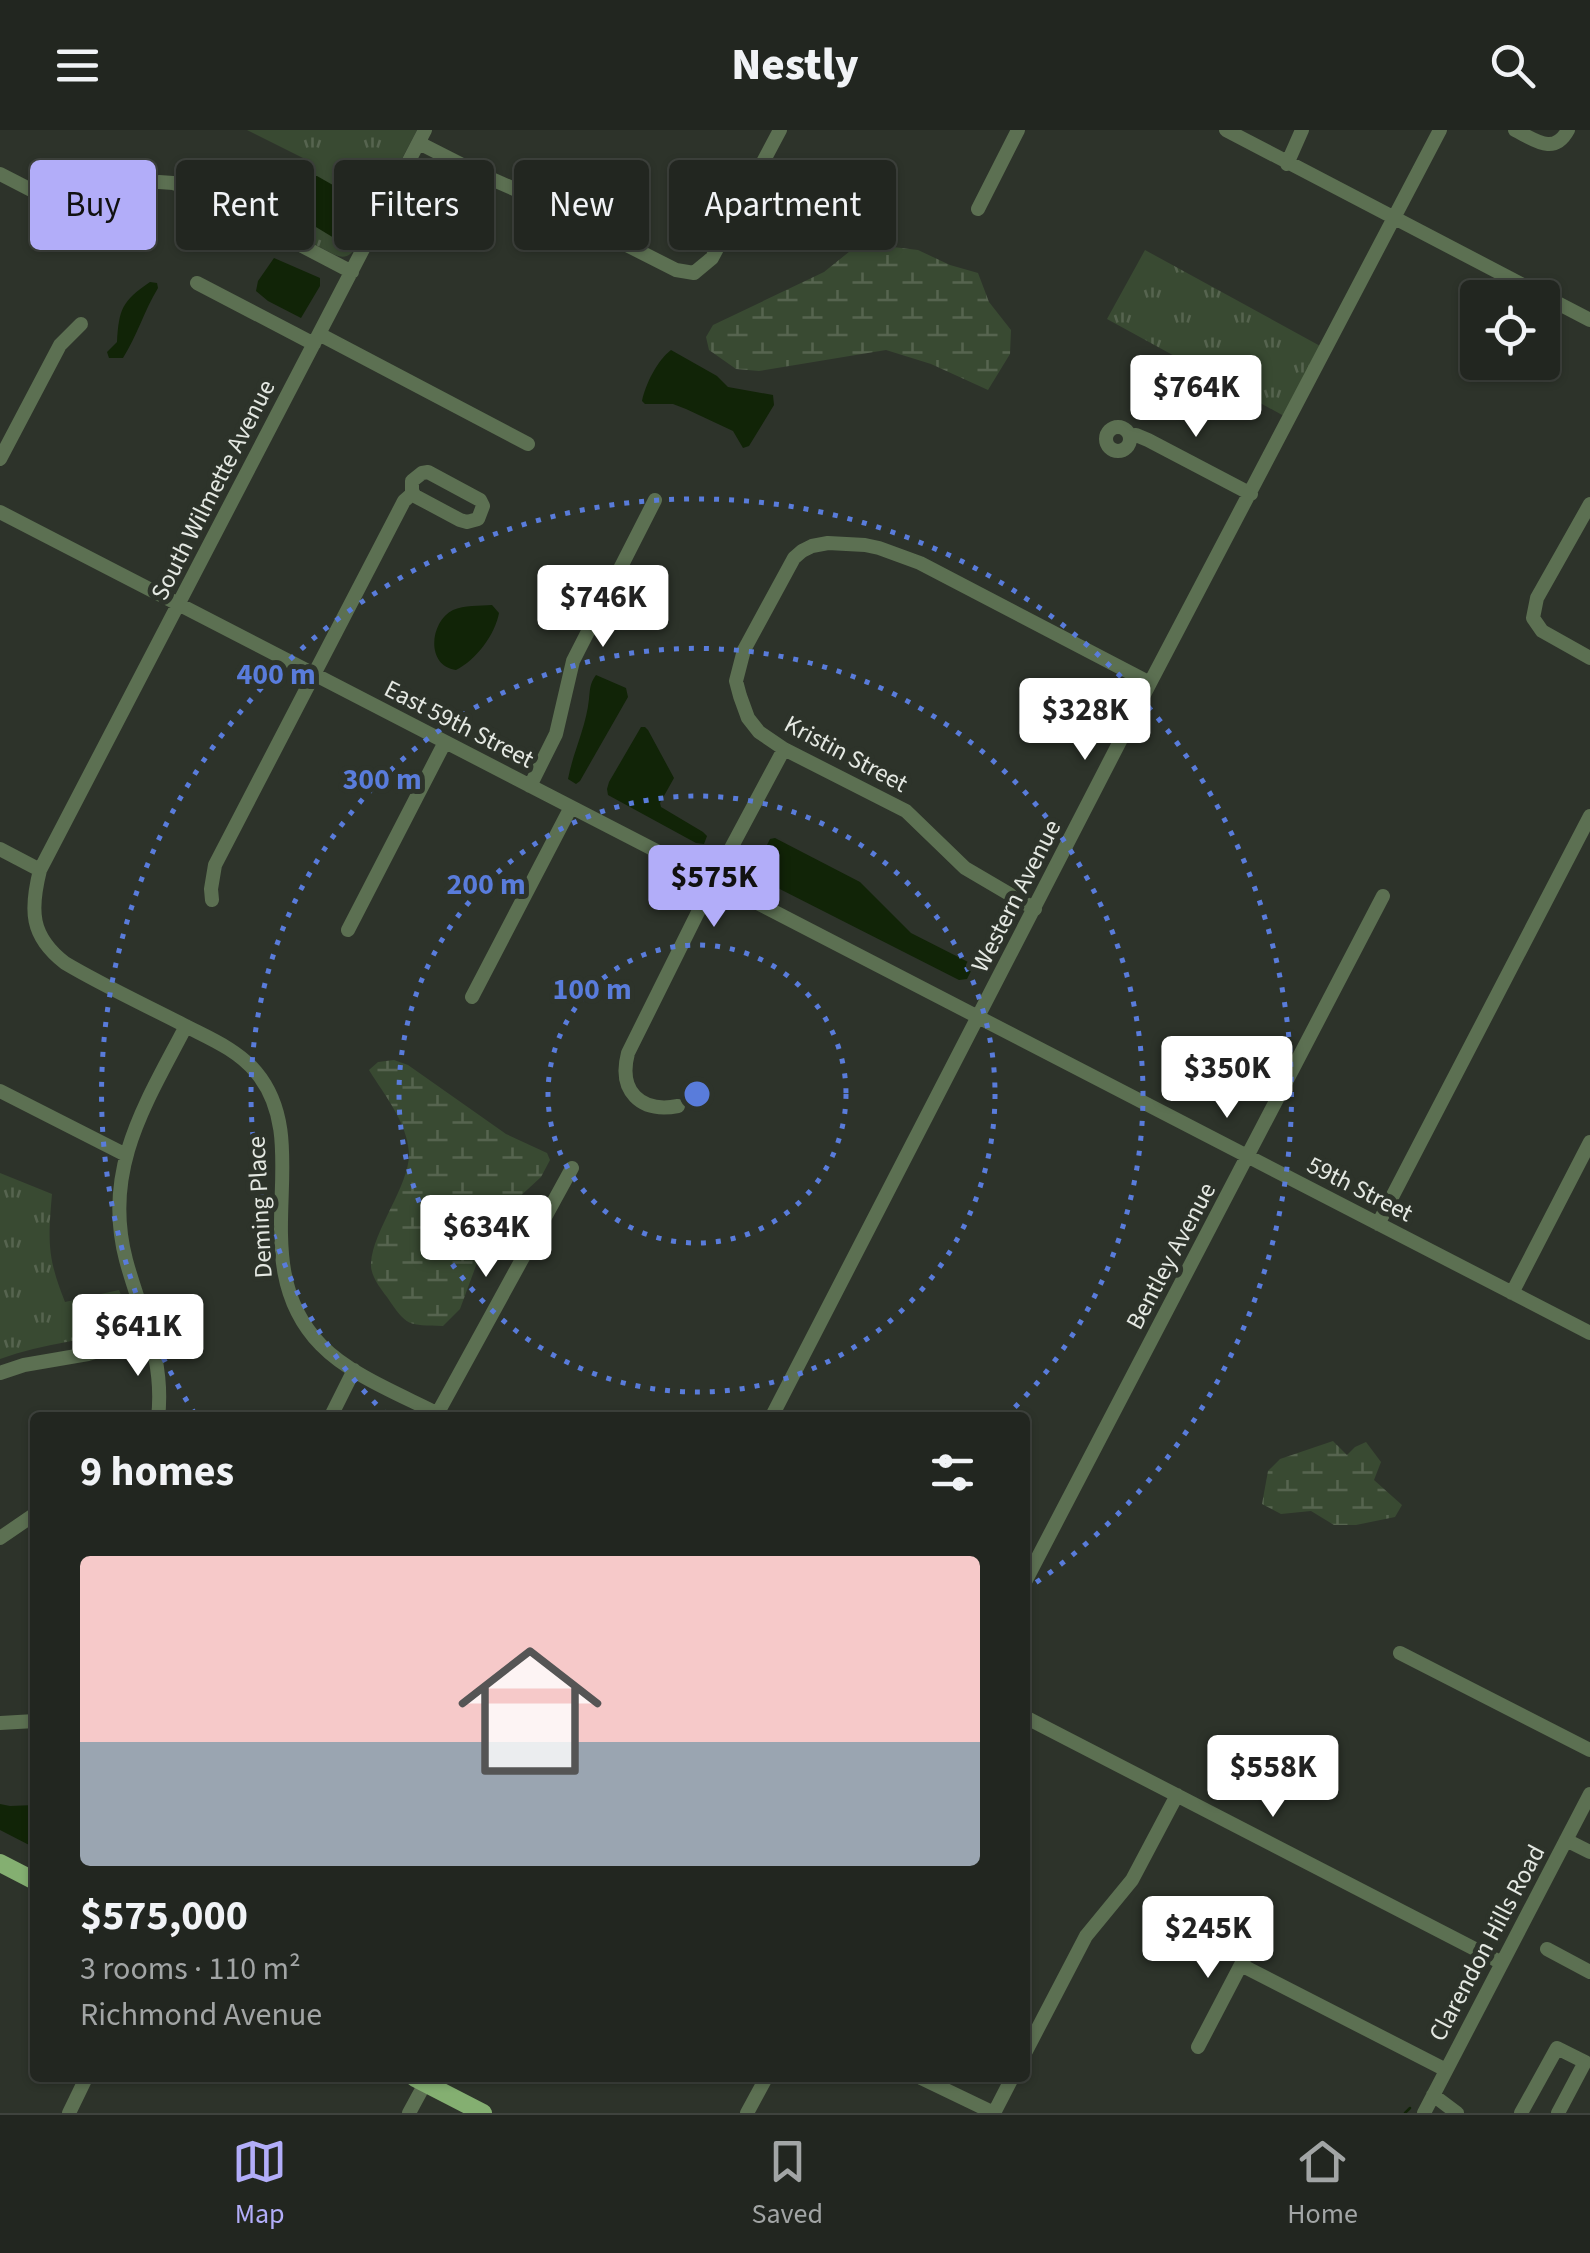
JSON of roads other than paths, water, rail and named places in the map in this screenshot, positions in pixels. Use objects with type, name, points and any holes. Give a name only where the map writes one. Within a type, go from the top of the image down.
[{"type":"main road","points":[[0,1863],[30,1878]]},
{"type":"main road","points":[[427,2082],[483,2113]]},
{"type":"street","points":[[422,136],[480,174],[528,194],[676,270],[694,272],[709,263],[780,130]]},
{"type":"street","points":[[978,208],[1018,130]]},
{"type":"street","points":[[1226,130],[1590,320]]},
{"type":"street","points":[[1287,164],[1302,130]]},
{"type":"street","name":"Western Avenue","points":[[774,1412],[1440,130]]},
{"type":"street","points":[[1515,130],[1552,145],[1564,138],[1568,130]]},
{"type":"street","name":"South Wilmette Avenue","points":[[40,870],[422,136]]},
{"type":"street","points":[[0,174],[30,189]]},
{"type":"street","points":[[160,182],[192,189],[352,272]]},
{"type":"street","points":[[197,282],[528,444]]},
{"type":"street","points":[[0,460],[60,345],[81,324]]},
{"type":"street","points":[[1130,436],[1148,440],[1250,494]]},
{"type":"street","points":[[428,472],[474,495],[483,506],[482,513],[478,519],[466,522],[413,493],[412,481],[428,472]]},
{"type":"street","points":[[212,900],[216,865],[404,501],[413,493]]},
{"type":"street","points":[[530,786],[556,734],[573,662],[654,500]]},
{"type":"street","points":[[1590,504],[1537,598],[1533,618],[1542,631],[1590,658]]},
{"type":"street","name":"East 59th Street","points":[[0,512],[844,948]]},
{"type":"street","name":"Kristin Street","points":[[1035,909],[965,868],[906,811],[759,732],[748,718],[736,681],[744,650],[794,558],[812,546],[828,543],[865,546],[903,556],[1150,683]]},
{"type":"street","points":[[348,930],[445,742]]},
{"type":"street","points":[[678,1106],[665,1108],[640,1102],[626,1080],[628,1052],[784,748]]},
{"type":"street","points":[[472,997],[571,806]]},
{"type":"street","points":[[1378,1224],[1590,816]]},
{"type":"street","points":[[0,850],[40,870]]},
{"type":"street","name":"Deming Place","points":[[40,870],[33,900],[35,923],[56,956],[186,1026],[254,1069],[276,1108],[280,1134],[280,1244],[285,1284],[299,1316],[330,1354],[432,1412]]},
{"type":"street","name":"Bentley Avenue","points":[[1030,1572],[1384,896]]},
{"type":"street","name":"59th Street","points":[[844,948],[1590,1333]]},
{"type":"street","points":[[158,1412],[156,1350],[126,1258],[120,1196],[134,1127],[186,1026]]},
{"type":"street","points":[[0,1091],[126,1155]]},
{"type":"street","points":[[1512,1292],[1590,1142]]},
{"type":"street","points":[[441,1412],[572,1168]]},
{"type":"street","points":[[0,1373],[150,1336]]},
{"type":"street","points":[[333,1412],[354,1370]]},
{"type":"street","points":[[0,1538],[30,1517]]},
{"type":"street","points":[[1400,1654],[1590,1750]]},
{"type":"street","points":[[1030,1720],[1502,1963]]},
{"type":"street","points":[[0,1723],[30,1721]]},
{"type":"street","name":"Clarendon Hills Road","points":[[1424,2113],[1590,1794]]},
{"type":"street","points":[[1030,2043],[1086,1936],[1132,1880],[1177,1795]]},
{"type":"street","points":[[1566,1840],[1590,1852]]},
{"type":"street","points":[[1198,2047],[1256,1936]]},
{"type":"street","points":[[1547,1949],[1590,1972]]},
{"type":"street","points":[[1241,1965],[1446,2070]]},
{"type":"street","points":[[1522,2113],[1556,2048],[1584,2062],[1558,2113]]},
{"type":"street","points":[[69,2113],[84,2082]]},
{"type":"street","points":[[409,2113],[421,2082]]},
{"type":"street","points":[[748,2113],[764,2082]]},
{"type":"street","points":[[929,2082],[994,2113],[1010,2082]]},
{"type":"street","points":[[1433,2095],[1457,2113]]},
{"type":"waterway","points":[[1405,2113],[1410,2108]]}]
